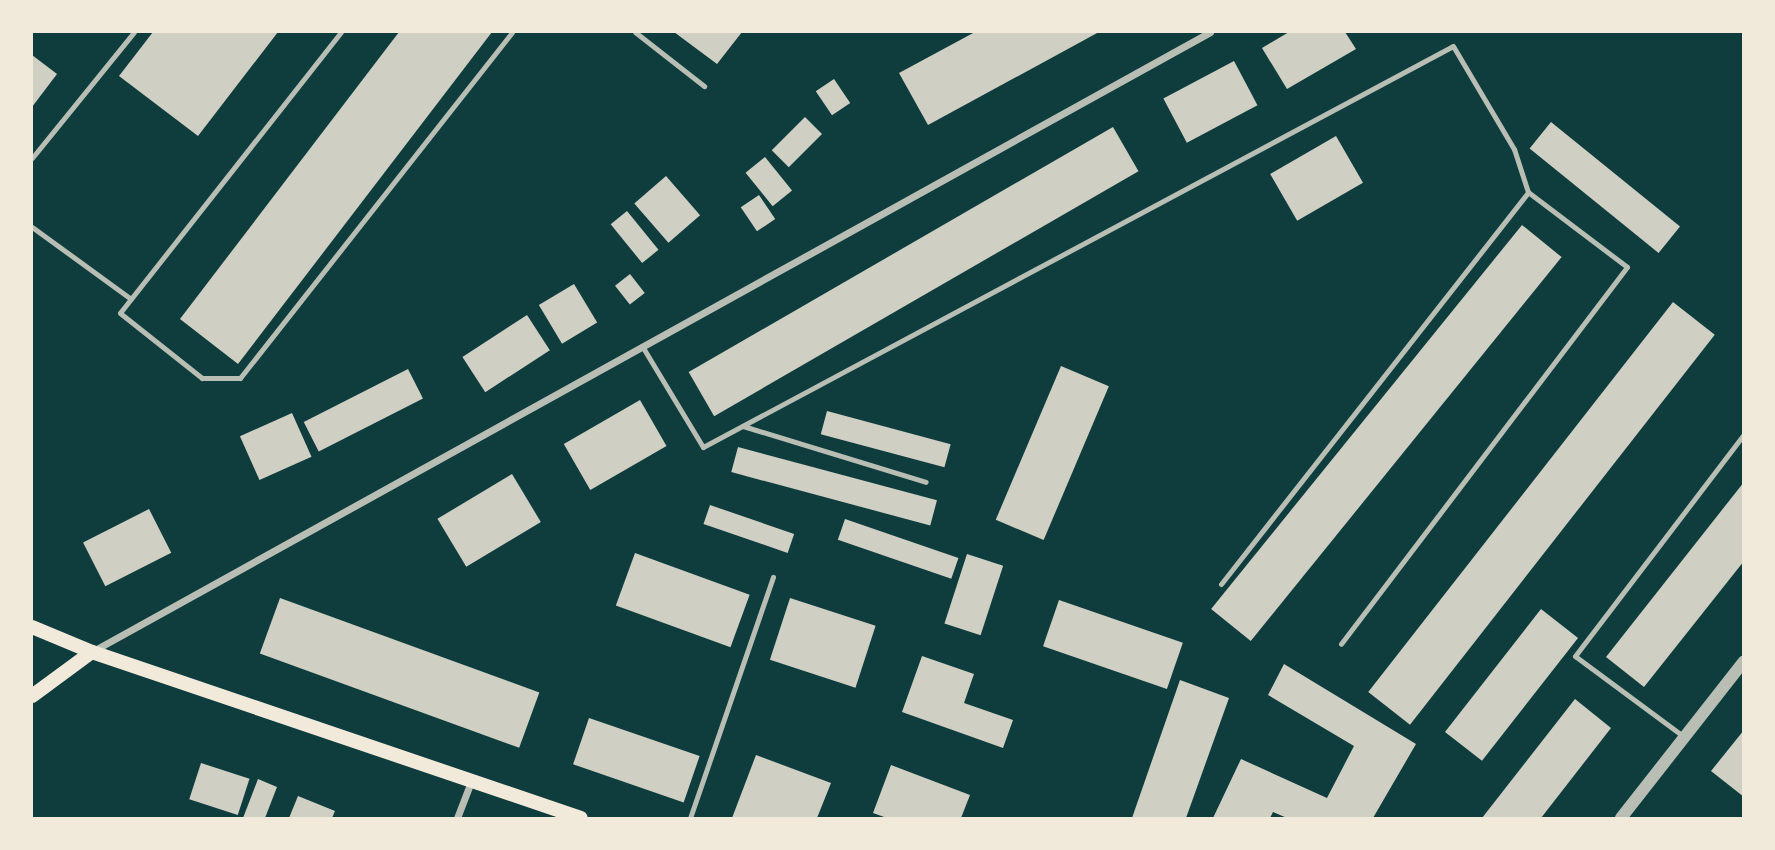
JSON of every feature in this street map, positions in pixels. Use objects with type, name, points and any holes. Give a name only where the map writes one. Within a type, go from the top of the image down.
[{"type":"main road","points":[[32,627],[92,652],[581,818]]},
{"type":"main road","points":[[32,696],[92,652]]},
{"type":"street","points":[[92,652],[1210,32]]},
{"type":"street","points":[[1621,818],[1744,661]]},
{"type":"street","points":[[457,818],[471,781]]},
{"type":"lane","points":[[32,158],[134,32]]},
{"type":"lane","points":[[341,32],[120,313],[202,378],[240,378],[512,32]]},
{"type":"lane","points":[[635,32],[704,86]]},
{"type":"lane","points":[[642,346],[703,447],[1453,46],[1514,149],[1528,192],[1627,267],[1341,645]]},
{"type":"lane","points":[[1221,584],[1528,192]]},
{"type":"lane","points":[[32,227],[131,299]]},
{"type":"lane","points":[[743,426],[926,482]]},
{"type":"lane","points":[[1684,737],[1575,656],[1744,434]]},
{"type":"lane","points":[[690,818],[773,577]]},
{"type":"building","points":[[153,32],[278,32],[198,136],[119,76]]},
{"type":"building","points":[[399,32],[492,32],[238,364],[180,319]]},
{"type":"building","points":[[674,32],[742,32],[717,64]]},
{"type":"building","points":[[975,32],[1099,32],[928,125],[899,73]]},
{"type":"building","points":[[1289,32],[1345,32],[1356,49],[1287,89],[1262,48]]},
{"type":"building","points":[[32,55],[57,74],[32,107]]},
{"type":"building","points":[[1234,61],[1257,105],[1187,143],[1163,99]]},
{"type":"building","points":[[834,79],[850,103],[832,115],[816,91]]},
{"type":"building","points":[[805,117],[822,134],[789,167],[772,150]]},
{"type":"building","points":[[1551,122],[1680,226],[1659,253],[1530,148]]},
{"type":"building","points":[[1113,127],[1138,171],[714,416],[689,372]]},
{"type":"building","points":[[1336,136],[1363,183],[1297,221],[1270,174]]},
{"type":"building","points":[[765,157],[792,190],[773,206],[746,173]]},
{"type":"building","points":[[666,176],[700,215],[668,243],[634,204]]},
{"type":"building","points":[[759,195],[775,219],[757,231],[741,207]]},
{"type":"building","points":[[627,211],[658,250],[642,263],[611,224]]},
{"type":"building","points":[[1522,225],[1562,257],[1251,641],[1211,609]]},
{"type":"building","points":[[630,274],[645,293],[630,305],[615,286]]},
{"type":"building","points":[[574,284],[597,323],[562,344],[539,305]]},
{"type":"building","points":[[1673,302],[1715,335],[1410,725],[1368,692]]},
{"type":"building","points":[[527,315],[550,350],[485,392],[462,357]]},
{"type":"building","points":[[1061,366],[1109,386],[1044,540],[996,520]]},
{"type":"building","points":[[408,369],[423,398],[319,452],[304,422]]},
{"type":"building","points":[[640,400],[666,446],[590,490],[564,444]]},
{"type":"building","points":[[827,411],[951,444],[944,467],[821,434]]},
{"type":"building","points":[[292,413],[312,457],[259,480],[240,436]]},
{"type":"building","points":[[738,447],[937,500],[930,525],[731,472]]},
{"type":"building","points":[[512,474],[541,522],[466,567],[437,519]]},
{"type":"building","points":[[1744,482],[1744,561],[1644,687],[1606,657]]},
{"type":"building","points":[[710,505],[794,534],[788,553],[703,524]]},
{"type":"building","points":[[149,509],[171,553],[105,586],[83,543]]},
{"type":"building","points":[[845,519],[958,558],[951,579],[838,540]]},
{"type":"building","points":[[635,553],[750,595],[730,647],[616,606]]},
{"type":"building","points":[[967,554],[1003,566],[981,635],[944,623]]},
{"type":"building","points":[[280,598],[539,692],[519,748],[260,653]]},
{"type":"building","points":[[790,598],[876,626],[856,688],[770,660]]},
{"type":"building","points":[[1059,600],[1183,643],[1167,689],[1043,646]]},
{"type":"building","points":[[1541,609],[1578,638],[1482,761],[1445,732]]},
{"type":"building","points":[[922,656],[974,674],[964,703],[1013,720],[1003,748],[902,712]]},
{"type":"building","points":[[1284,664],[1416,744],[1373,818],[1287,818],[1273,812],[1270,818],[1213,818],[1241,759],[1327,798],[1354,746],[1268,695]]},
{"type":"building","points":[[1180,680],[1229,698],[1186,818],[1132,818]]},
{"type":"building","points":[[1575,699],[1611,728],[1541,818],[1482,818]]},
{"type":"building","points":[[589,718],[700,756],[684,802],[573,764]]},
{"type":"building","points":[[1744,730],[1744,797],[1711,771]]},
{"type":"building","points":[[756,755],[831,783],[817,818],[732,818]]},
{"type":"building","points":[[201,763],[250,779],[238,815],[189,799]]},
{"type":"building","points":[[891,765],[970,795],[961,818],[887,818],[873,813]]},
{"type":"building","points":[[258,779],[277,787],[265,818],[243,818]]},
{"type":"building","points":[[298,796],[335,811],[332,818],[289,818]]}]
